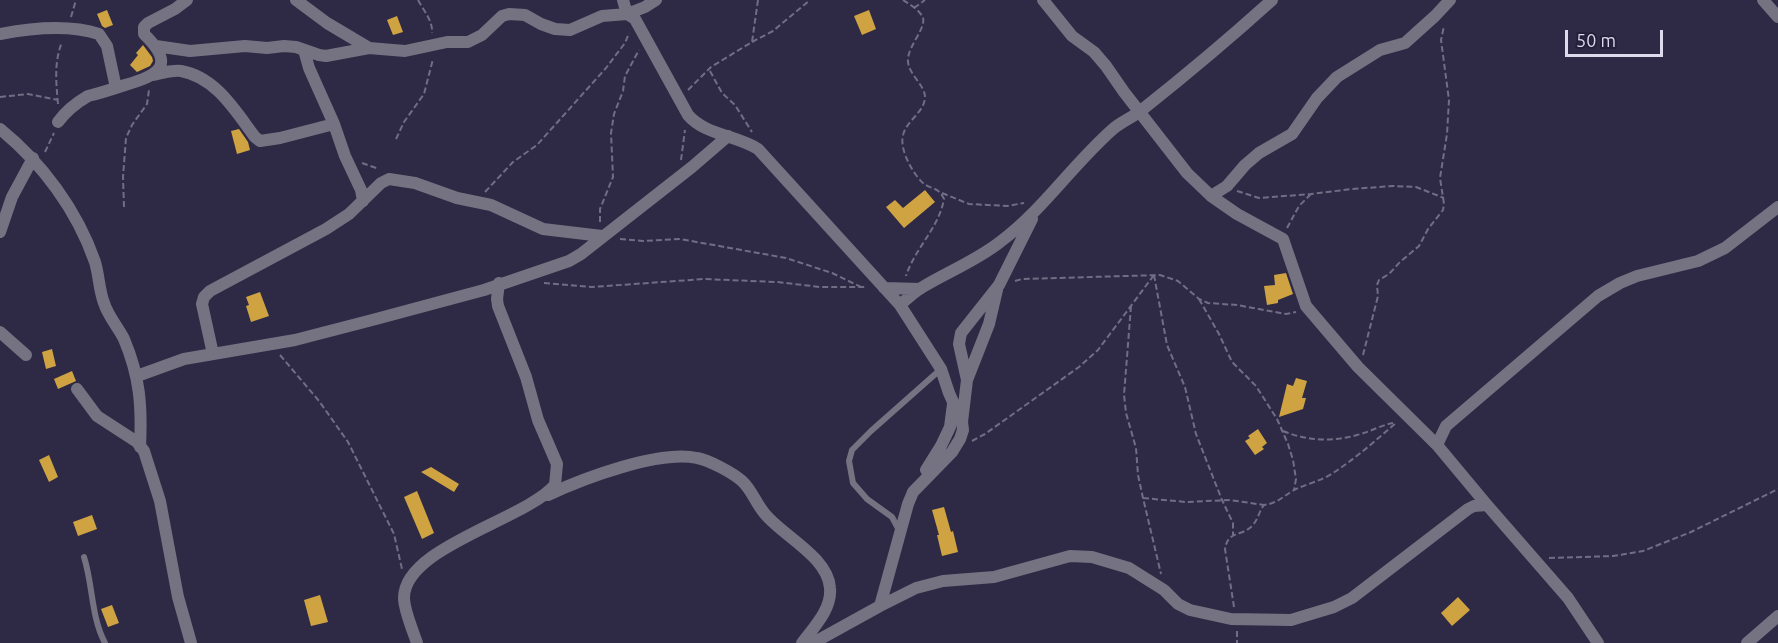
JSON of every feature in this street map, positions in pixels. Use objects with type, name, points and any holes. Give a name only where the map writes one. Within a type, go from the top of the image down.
[{"type":"street","points":[[161,65],[156,46],[144,34],[144,27],[187,0]]},
{"type":"street","points":[[296,0],[327,23],[369,48]]},
{"type":"street","points":[[623,0],[693,122],[748,142],[758,149],[900,305],[941,369],[962,422]]},
{"type":"street","points":[[156,46],[190,51],[245,46],[267,48],[284,46],[326,56],[369,48],[405,51],[441,43],[468,42],[482,35],[502,16],[509,14],[525,15],[555,29],[570,30],[602,16],[631,16],[656,0]]},
{"type":"street","points":[[900,305],[920,289],[999,244],[1035,213],[1088,153],[1112,130],[1140,112],[1272,0]]},
{"type":"street","points":[[1763,0],[1778,17]]},
{"type":"street","points":[[1045,1],[1072,36],[1094,52],[1106,66],[1187,173],[1211,196],[1237,214],[1282,239],[1306,306],[1358,367],[1437,445],[1486,505],[1568,598],[1598,643]]},
{"type":"street","points":[[1211,196],[1227,186],[1259,153],[1292,134],[1317,98],[1337,77],[1380,50],[1405,43],[1450,1]]},
{"type":"street","points":[[0,34],[43,28],[96,33],[102,36],[107,46],[116,88]]},
{"type":"street","points":[[304,50],[309,68],[361,190],[363,201]]},
{"type":"street","points":[[153,75],[161,65],[190,51]]},
{"type":"street","points":[[58,122],[88,96],[153,75],[183,71],[205,82],[225,98],[260,141],[334,124]]},
{"type":"street","points":[[0,129],[36,162],[62,197],[85,240],[94,262],[104,303],[123,338],[137,376],[140,396],[140,447]]},
{"type":"street","points":[[137,376],[184,359],[295,340],[376,319],[483,290],[569,261],[675,180],[728,136]]},
{"type":"street","points":[[0,232],[12,197],[36,162]]},
{"type":"street","points":[[213,354],[202,304],[204,297],[210,291],[326,229],[349,214],[381,183],[389,180],[415,183],[457,198],[491,205],[543,229],[602,236]]},
{"type":"street","points":[[1437,445],[1446,426],[1598,296],[1637,276],[1698,261],[1725,248],[1778,207]]},
{"type":"street","points":[[967,380],[959,344],[961,333],[999,285],[1035,213]]},
{"type":"street","points":[[499,283],[498,306],[526,377],[538,420],[557,464],[555,485],[542,498]]},
{"type":"street","points":[[913,492],[952,452],[960,439],[963,430],[967,380],[989,324],[999,285]]},
{"type":"street","points":[[884,288],[920,289]]},
{"type":"street","points":[[0,332],[26,355]]},
{"type":"street","points":[[77,390],[97,416],[137,442],[147,460],[160,501],[178,597],[191,643]]},
{"type":"street","points":[[880,606],[908,504],[950,427],[953,404]]},
{"type":"street","points":[[417,643],[404,600],[406,587],[412,574],[426,561],[482,528],[580,481],[641,462],[682,456],[699,458],[740,479],[762,512],[812,555],[825,572],[830,585],[831,598],[827,608],[802,643]]},
{"type":"street","points":[[813,643],[916,588],[943,581],[994,577],[1070,556],[1092,557],[1129,568],[1164,590],[1178,604],[1190,610],[1236,619],[1291,620],[1334,607],[1352,598],[1468,509],[1486,505]]},
{"type":"street","points":[[1746,643],[1778,616]]},
{"type":"lane","points":[[900,532],[892,517],[867,499],[853,483],[849,461],[852,450],[941,369]]},
{"type":"lane","points":[[84,557],[96,618],[105,643]]},
{"type":"path","points":[[36,162],[58,122],[56,67],[58,51],[68,30],[76,0]]},
{"type":"path","points":[[418,0],[432,27],[427,47]]},
{"type":"path","points":[[752,42],[758,0]]},
{"type":"path","points":[[675,180],[682,157],[685,135],[682,106],[709,70],[723,59],[773,31],[810,0]]},
{"type":"path","points":[[903,0],[921,15],[923,25],[909,50],[907,59],[925,97],[922,106],[904,131],[903,147],[907,159],[922,182],[969,204],[1007,206],[1030,201]]},
{"type":"path","points":[[914,8],[925,0]]},
{"type":"path","points":[[1358,367],[1367,343],[1378,296],[1379,280],[1389,274],[1419,246],[1428,229],[1443,210],[1440,178],[1448,134],[1449,100],[1441,40],[1450,1]]},
{"type":"path","points":[[474,202],[513,162],[537,145],[606,68],[625,43],[631,16]]},
{"type":"path","points":[[644,36],[639,51],[625,76],[623,91],[614,114],[611,133],[613,177],[600,209],[602,236],[642,242],[680,239],[786,258],[832,273],[861,287]]},
{"type":"path","points":[[396,139],[404,122],[424,94],[431,63],[441,43]]},
{"type":"path","points":[[709,70],[722,93],[742,116],[758,149]]},
{"type":"path","points":[[124,207],[123,177],[126,138],[132,124],[147,104],[153,75]]},
{"type":"path","points":[[0,97],[28,94],[58,100]]},
{"type":"path","points":[[345,156],[382,171],[389,180]]},
{"type":"path","points":[[1227,186],[1259,198],[1393,186],[1416,187],[1443,198]]},
{"type":"path","points":[[903,287],[910,262],[938,217],[944,202],[941,192]]},
{"type":"path","points":[[1282,239],[1299,206],[1311,194]]},
{"type":"path","points":[[952,452],[985,434],[1098,350],[1154,275]]},
{"type":"path","points":[[1154,275],[1167,345],[1185,387],[1196,434],[1233,523],[1233,535]]},
{"type":"path","points":[[999,285],[1022,279],[1154,275],[1172,278],[1199,299],[1208,303],[1237,305],[1286,314],[1297,312],[1306,306]]},
{"type":"path","points":[[538,283],[592,287],[704,279],[777,282],[820,287],[884,288]]},
{"type":"path","points":[[1199,299],[1232,362],[1256,386],[1277,419],[1293,460],[1296,479],[1294,490]]},
{"type":"path","points":[[1131,306],[1124,395],[1126,413],[1136,448],[1138,475],[1164,590]]},
{"type":"path","points":[[270,344],[319,401],[348,442],[394,534],[406,587]]},
{"type":"path","points":[[1282,431],[1306,439],[1337,439],[1411,421]]},
{"type":"path","points":[[1143,498],[1186,502],[1222,500],[1264,505],[1278,502],[1294,490],[1331,475],[1396,423]]},
{"type":"path","points":[[1534,559],[1612,556],[1643,551],[1691,532],[1778,489]]},
{"type":"path","points":[[1236,619],[1225,549],[1226,542],[1233,535],[1240,534],[1251,527],[1264,505]]},
{"type":"building","points":[[107,10],[113,25],[105,28],[97,14]]},
{"type":"building","points":[[869,10],[876,29],[862,35],[854,16]]},
{"type":"building","points":[[397,16],[403,32],[393,35],[387,20]]},
{"type":"building","points":[[143,45],[153,61],[150,66],[137,72],[130,65]]},
{"type":"building","points":[[239,129],[248,142],[250,150],[237,154],[231,131]]},
{"type":"building","points":[[925,190],[935,202],[904,228],[886,207],[895,200],[903,208]]},
{"type":"building","points":[[1286,273],[1293,294],[1278,300],[1278,303],[1267,305],[1264,286],[1275,285],[1274,275]]},
{"type":"building","points":[[260,292],[269,316],[251,322],[246,297]]},
{"type":"building","points":[[52,349],[56,366],[46,369],[42,352]]},
{"type":"building","points":[[72,371],[76,381],[58,389],[54,379]]},
{"type":"building","points":[[1296,378],[1307,381],[1302,398],[1306,398],[1303,409],[1279,417],[1287,384],[1293,386]]},
{"type":"building","points":[[1258,429],[1267,443],[1262,447],[1264,449],[1255,455],[1245,441]]},
{"type":"building","points":[[49,455],[58,477],[49,482],[39,460]]},
{"type":"building","points":[[431,467],[459,484],[454,492],[421,472]]},
{"type":"building","points":[[417,491],[434,533],[422,539],[404,497]]},
{"type":"building","points":[[944,507],[958,552],[942,556],[932,510]]},
{"type":"building","points":[[92,515],[97,529],[78,536],[73,522]]},
{"type":"building","points":[[320,595],[328,622],[311,626],[304,600]]},
{"type":"building","points":[[1458,597],[1470,610],[1452,626],[1441,613]]},
{"type":"building","points":[[112,605],[119,623],[108,627],[101,609]]}]
